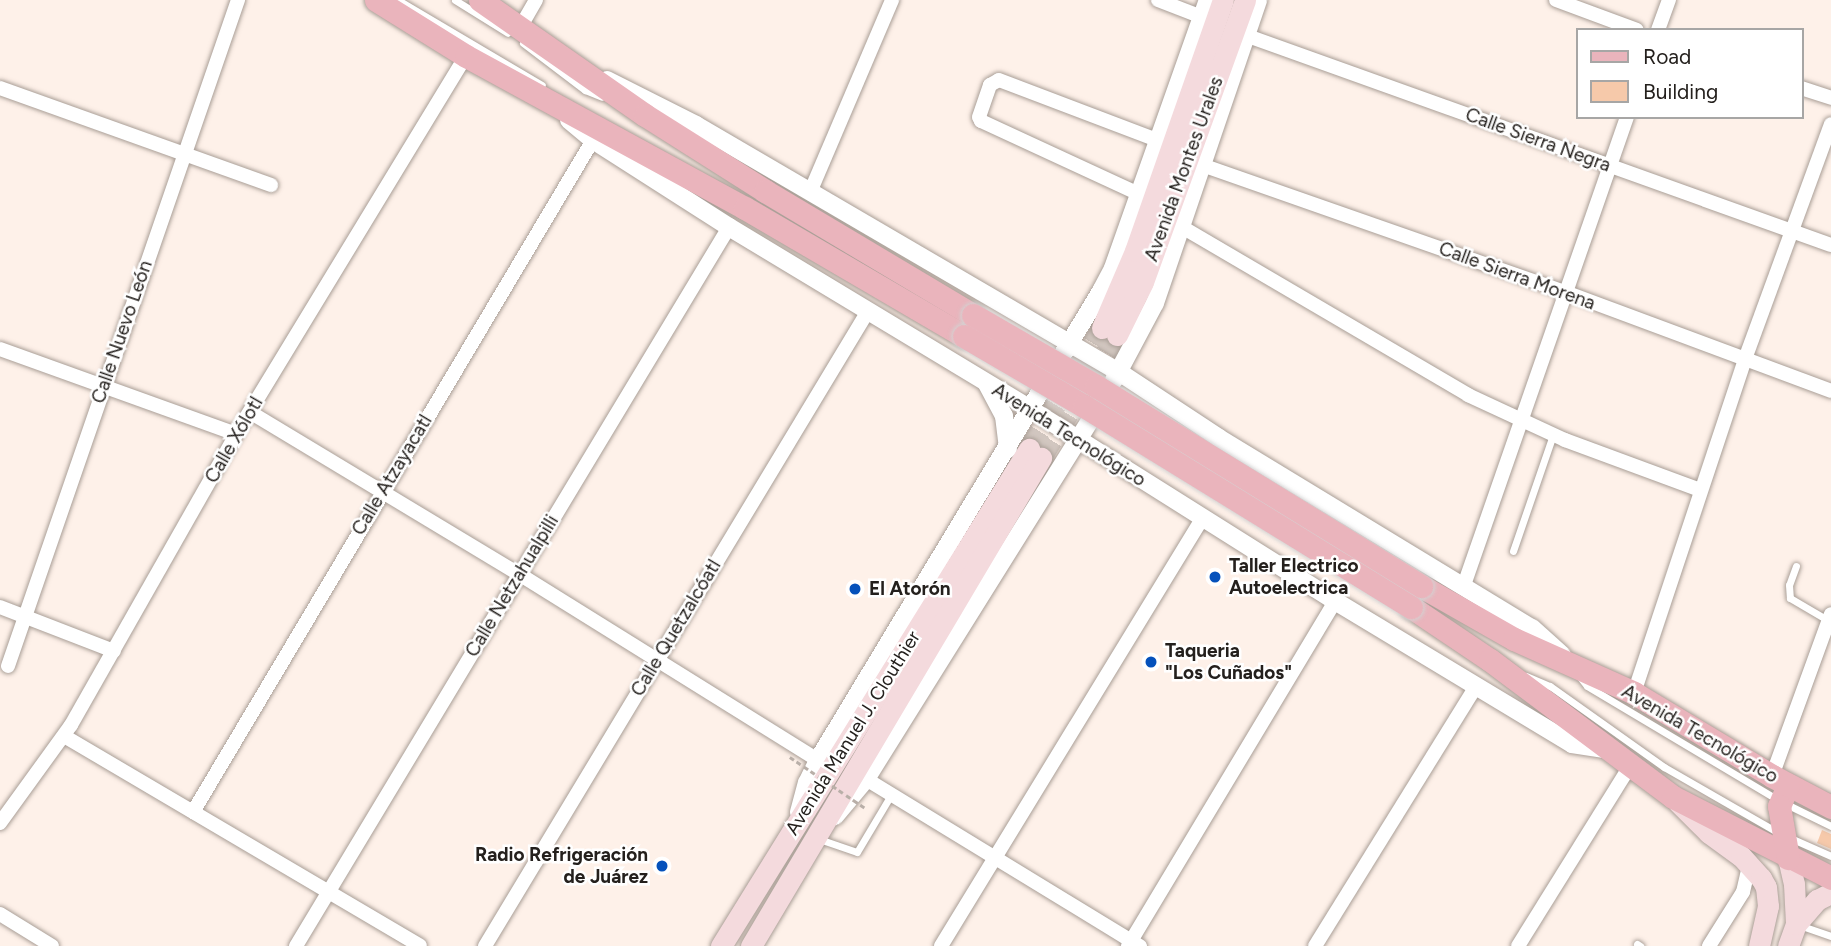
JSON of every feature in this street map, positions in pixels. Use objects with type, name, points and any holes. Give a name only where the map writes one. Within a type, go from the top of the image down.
[{"type":"main road","name":"Avenida Tecnológico","points":[[376,0],[466,56],[555,96],[592,131],[745,208],[1416,596],[1570,662],[1634,693],[1780,788],[1831,807]]},
{"type":"main road","name":"Avenida Tecnológico","points":[[480,0],[521,26],[645,115],[765,191],[1096,386],[1416,596],[1490,660],[1605,749],[1673,797],[1831,878]]},
{"type":"main road","name":"Avenida Montes Urales","points":[[1223,0],[1135,251],[1110,332],[1143,282],[1245,0]]},
{"type":"main road","name":"Avenida Manuel J. Clouthier","points":[[721,946],[797,822],[1035,453],[818,834],[751,946]]},
{"type":"main road","points":[[1780,788],[1784,835],[1794,884],[1796,924]]},
{"type":"main road","points":[[1673,797],[1709,833],[1741,856],[1766,887],[1768,906],[1759,946]]},
{"type":"main road","points":[[1788,946],[1796,924],[1817,901],[1831,893]]},
{"type":"street","name":"Calle Nuevo León","points":[[8,666],[238,0]]},
{"type":"street","points":[[521,26],[536,0]]},
{"type":"street","points":[[811,190],[892,0]]},
{"type":"street","points":[[797,822],[807,783],[818,760],[1032,410],[1113,268],[1205,8],[1158,0]]},
{"type":"street","points":[[818,834],[866,779],[1119,372],[1154,303],[1258,0]]},
{"type":"street","points":[[1556,0],[1632,28]]},
{"type":"street","points":[[1659,28],[1669,0]]},
{"type":"street","name":"Calle Sierra Negra","points":[[1245,34],[1831,245]]},
{"type":"street","name":"Calle Xólotl","points":[[0,822],[64,736],[236,434],[466,56]]},
{"type":"street","name":"Avenida Tecnológico","points":[[581,69],[657,103],[811,190],[1119,372],[1219,438],[1532,628],[1570,662]]},
{"type":"street","points":[[1139,194],[984,123],[979,117],[990,85],[996,80],[1157,140]]},
{"type":"street","points":[[0,88],[271,185]]},
{"type":"street","points":[[1803,89],[1831,98]]},
{"type":"street","points":[[1464,585],[1627,119]]},
{"type":"street","points":[[1634,693],[1745,359],[1831,124]]},
{"type":"street","name":"Avenida Tecnológico","points":[[592,131],[729,227],[1032,410],[1335,601],[1572,744],[1605,749]]},
{"type":"street","name":"Calle Atzayacatl","points":[[193,812],[592,131]]},
{"type":"street","name":"Calle Sierra Morena","points":[[1202,165],[1565,292],[1831,391]]},
{"type":"street","name":"Calle Netzahualpilli","points":[[296,946],[729,227]]},
{"type":"street","points":[[1182,227],[1468,395],[1552,435],[1700,490]]},
{"type":"street","name":"Calle Quetzalcóatl","points":[[485,946],[868,311]]},
{"type":"street","points":[[0,349],[236,434]]},
{"type":"street","points":[[987,384],[1004,416],[1007,449]]},
{"type":"street","points":[[250,412],[519,574],[818,760]]},
{"type":"street","points":[[941,946],[1202,519]]},
{"type":"street","points":[[866,779],[1133,944],[1335,601]]},
{"type":"street","points":[[0,607],[114,651]]},
{"type":"street","points":[[1780,788],[1830,619]]},
{"type":"street","points":[[1315,946],[1476,686]]},
{"type":"street","points":[[64,736],[419,946]]},
{"type":"street","points":[[1518,946],[1630,766]]},
{"type":"street","points":[[1709,946],[1743,892],[1749,865]]},
{"type":"street","points":[[0,914],[52,946]]},
{"type":"lane","points":[[398,0],[555,96]]},
{"type":"lane","points":[[455,0],[513,36],[585,90],[645,115]]},
{"type":"lane","points":[[1513,551],[1552,435]]},
{"type":"lane","points":[[1796,566],[1789,585],[1790,598],[1830,619]]},
{"type":"lane","points":[[1490,660],[1550,686],[1664,767],[1784,835],[1831,856]]},
{"type":"lane","points":[[1570,662],[1587,686],[1780,788],[1831,826]]},
{"type":"lane","points":[[818,834],[857,852],[891,795]]},
{"type":"lane","points":[[1796,924],[1831,936]]},
{"type":"path","points":[[790,757],[865,808]]},
{"type":"building","points":[[1822,830],[1831,834],[1831,849],[1817,843]]},
{"type":"tunnel","points":[[1029,449],[1102,328]]},
{"type":"tunnel","points":[[1041,458],[1117,335]]},
{"type":"place","name":"Taller Electrico Autoelectrica","points":[[1215,577]]},
{"type":"place","name":"El Atorón","points":[[855,589]]},
{"type":"place","name":"Taqueria \"Los Cuñados\"","points":[[1151,662]]},
{"type":"place","name":"Radio Refrigeración de Juárez","points":[[662,866]]}]
